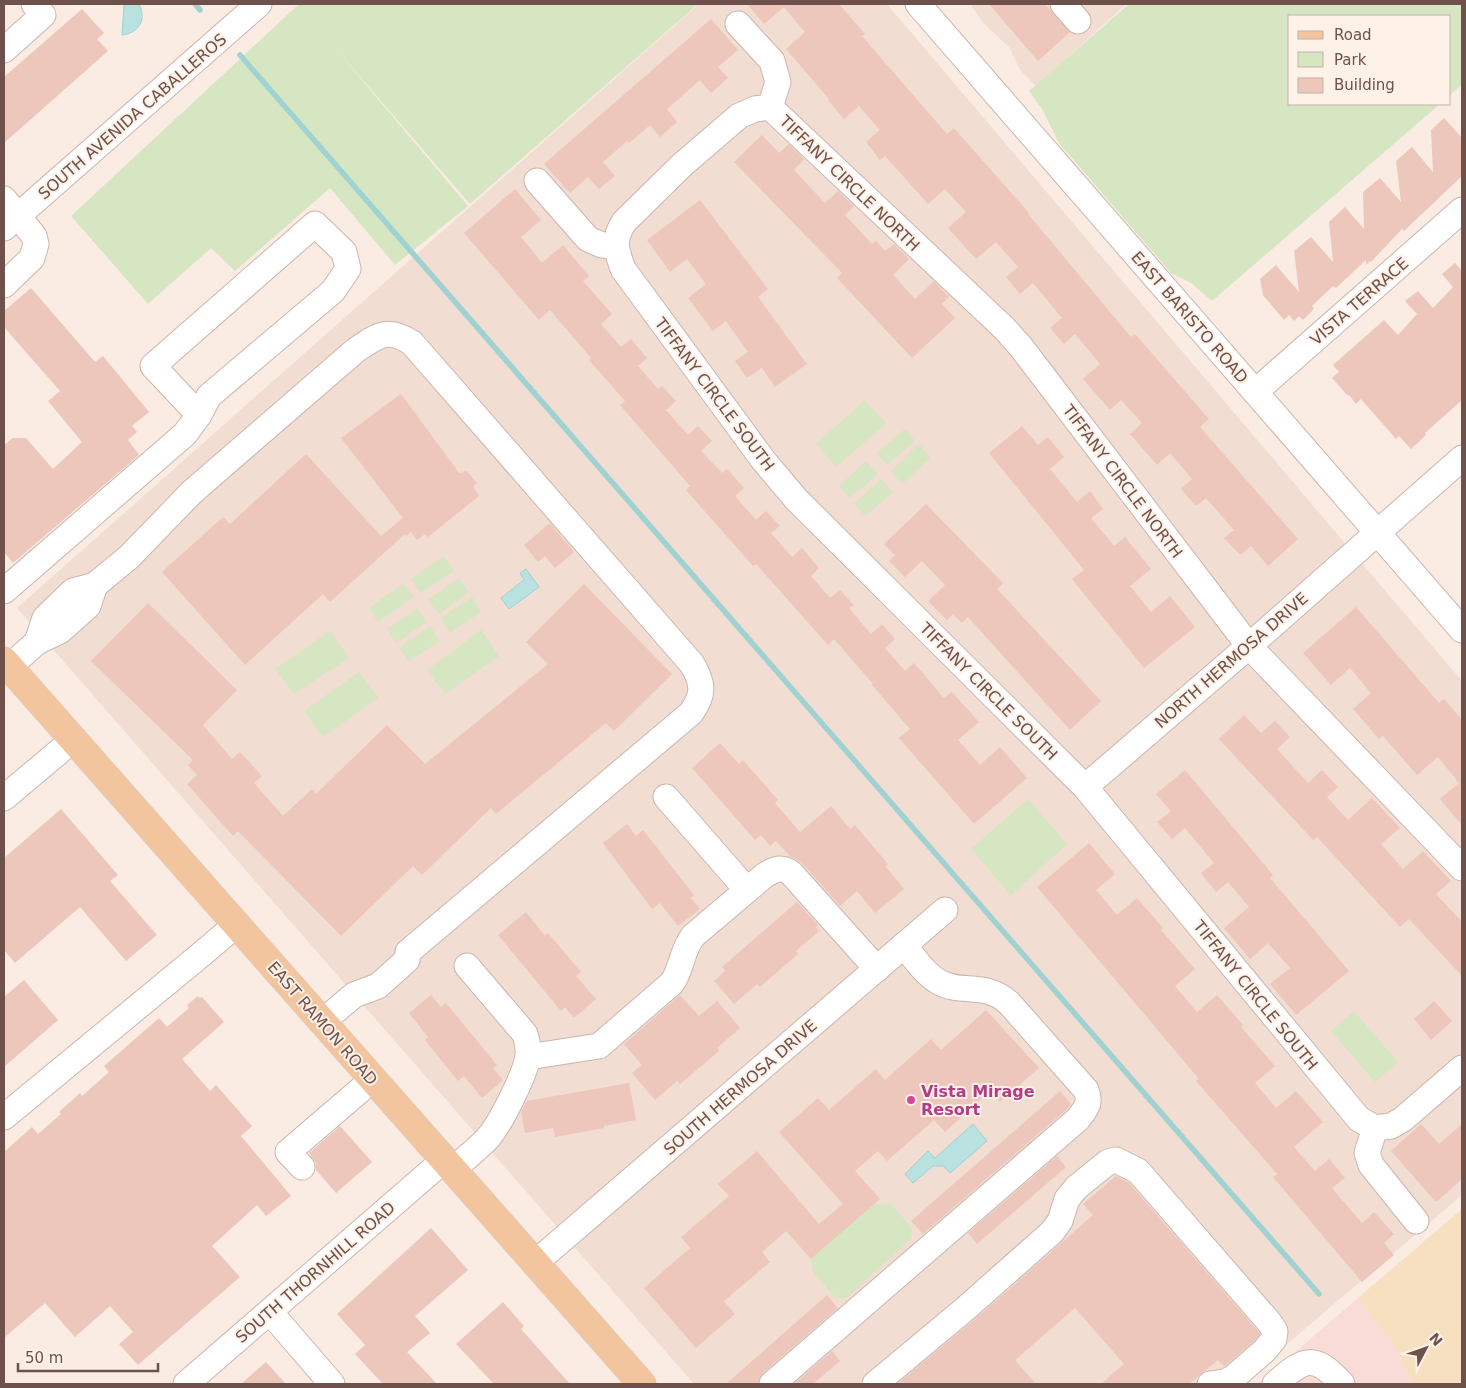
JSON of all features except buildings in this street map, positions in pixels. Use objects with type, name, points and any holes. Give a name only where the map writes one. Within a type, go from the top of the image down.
[{"type":"main road","name":"EAST RAMON ROAD","points":[[6,664],[642,1384]]},
{"type":"street","name":"SOUTH AVENIDA CABALLEROS","points":[[8,214],[259,4]]},
{"type":"street","name":"EAST BARISTO ROAD","points":[[918,4],[1462,630]]},
{"type":"street","points":[[4,50],[39,9]]},
{"type":"street","points":[[537,180],[588,239],[602,245],[615,246],[618,232],[624,222],[682,165],[739,116],[755,109],[770,106],[778,82],[772,61],[738,24]]},
{"type":"street","name":"TIFFANY CIRCLE NORTH","points":[[770,106],[1021,347],[1249,646],[1462,868]]},
{"type":"street","name":"VISTA TERRACE","points":[[1255,392],[1462,210]]},
{"type":"street","points":[[4,285],[32,258],[36,244],[34,236],[8,214]]},
{"type":"street","points":[[4,592],[185,434],[199,415],[209,396],[333,291],[348,269],[344,252],[315,224],[153,366],[199,415]]},
{"type":"street","name":"TIFFANY CIRCLE SOUTH","points":[[615,246],[623,269],[764,461],[796,499],[1085,787],[1359,1119],[1375,1128]]},
{"type":"street","points":[[6,664],[37,642],[60,631],[88,606],[95,585],[129,557],[192,492],[356,350],[372,339],[384,334],[399,335],[412,343],[692,664],[700,677],[702,690],[699,702],[691,713],[408,952],[407,960],[378,986],[354,995],[322,1022]]},
{"type":"street","points":[[1377,533],[1462,458]]},
{"type":"street","name":"NORTH HERMOSA DRIVE","points":[[1085,787],[1377,533]]},
{"type":"street","points":[[4,798],[74,739]]},
{"type":"street","points":[[666,797],[747,890]]},
{"type":"street","points":[[467,966],[525,1034],[528,1043],[528,1057],[599,1046],[672,983],[677,976],[686,945],[693,936],[765,874],[776,869],[785,869],[877,969]]},
{"type":"street","name":"SOUTH HERMOSA DRIVE","points":[[535,1263],[945,910]]},
{"type":"street","points":[[4,1117],[237,924]]},
{"type":"street","points":[[772,1384],[1078,1119],[1090,1100],[1086,1090],[1009,1002],[1000,995],[988,990],[952,987],[940,983],[930,975],[904,945]]},
{"type":"street","name":"SOUTH THORNHILL ROAD","points":[[186,1384],[448,1165],[488,1138],[499,1124],[515,1091],[528,1057]]},
{"type":"street","points":[[1416,1221],[1371,1165],[1367,1153],[1375,1128],[1391,1126],[1403,1119],[1462,1068]]},
{"type":"street","points":[[302,1167],[288,1152],[372,1080]]},
{"type":"street","points":[[875,1384],[965,1309],[1052,1232],[1060,1221],[1067,1199],[1072,1193],[1108,1162],[1116,1160],[1138,1170],[1276,1331],[1274,1339],[1264,1351],[1233,1378],[1224,1382],[1210,1384]]},
{"type":"street","points":[[270,1312],[332,1384]]},
{"type":"street","points":[[1274,1384],[1294,1368],[1310,1362],[1327,1368],[1342,1384]]},
{"type":"shaded area","points":[[699,4],[887,4],[1462,681],[1462,1195],[1240,1384],[694,1384],[17,608]]},
{"type":"shaded area","points":[[970,4],[1126,4],[1036,86],[1020,70],[1009,47],[984,24]]},
{"type":"shaded area","points":[[1358,1298],[1397,1350],[1412,1384],[1258,1384]]},
{"type":"green space","points":[[299,4],[698,4],[470,204],[335,48],[468,206],[395,265],[330,188],[235,271],[211,248],[148,304],[71,216]]},
{"type":"green space","points":[[1129,4],[1462,4],[1462,84],[1451,94],[1451,15],[1288,15],[1288,105],[1439,105],[1212,301],[1191,283],[1171,273],[1059,143],[1042,109],[1029,91]]},
{"type":"green space","points":[[865,400],[886,423],[836,467],[816,444]]},
{"type":"green space","points":[[905,429],[915,441],[887,465],[877,453]]},
{"type":"green space","points":[[919,444],[930,458],[902,484],[891,471]]},
{"type":"green space","points":[[866,461],[878,474],[850,498],[839,486]]},
{"type":"green space","points":[[881,479],[893,492],[865,516],[854,504]]},
{"type":"green space","points":[[444,556],[454,571],[420,593],[411,579]]},
{"type":"green space","points":[[459,578],[469,592],[439,614],[428,600]]},
{"type":"green space","points":[[403,584],[414,597],[378,622],[369,608]]},
{"type":"green space","points":[[472,597],[481,612],[450,633],[441,618]]},
{"type":"green space","points":[[417,608],[427,622],[396,643],[387,629]]},
{"type":"green space","points":[[430,626],[440,641],[409,661],[399,648]]},
{"type":"green space","points":[[481,630],[499,656],[445,694],[427,670]]},
{"type":"green space","points":[[330,631],[349,658],[294,694],[275,669]]},
{"type":"green space","points":[[359,672],[378,698],[323,737],[304,711]]},
{"type":"green space","points":[[1028,799],[1067,844],[1011,895],[971,849]]},
{"type":"green space","points":[[1354,1011],[1398,1062],[1375,1082],[1331,1031]]},
{"type":"green space","points":[[874,1204],[891,1204],[912,1228],[911,1239],[846,1298],[836,1298],[813,1272],[811,1259]]},
{"type":"sand","points":[[1462,1209],[1462,1384],[1412,1384],[1397,1350],[1358,1298]]},
{"type":"water","points":[[124,4],[139,4],[142,20],[133,31],[122,35]]},
{"type":"water","points":[[526,569],[539,587],[509,609],[501,598],[524,580],[520,573]]},
{"type":"water","points":[[973,1124],[987,1141],[950,1173],[943,1166],[933,1166],[913,1183],[905,1174],[928,1151],[935,1158]]},
{"type":"waterway","points":[[195,4],[200,10]]},
{"type":"waterway","points":[[240,55],[1319,1294]]},
{"type":"place","name":"Vista Mirage Resort","points":[[911,1100]]}]
